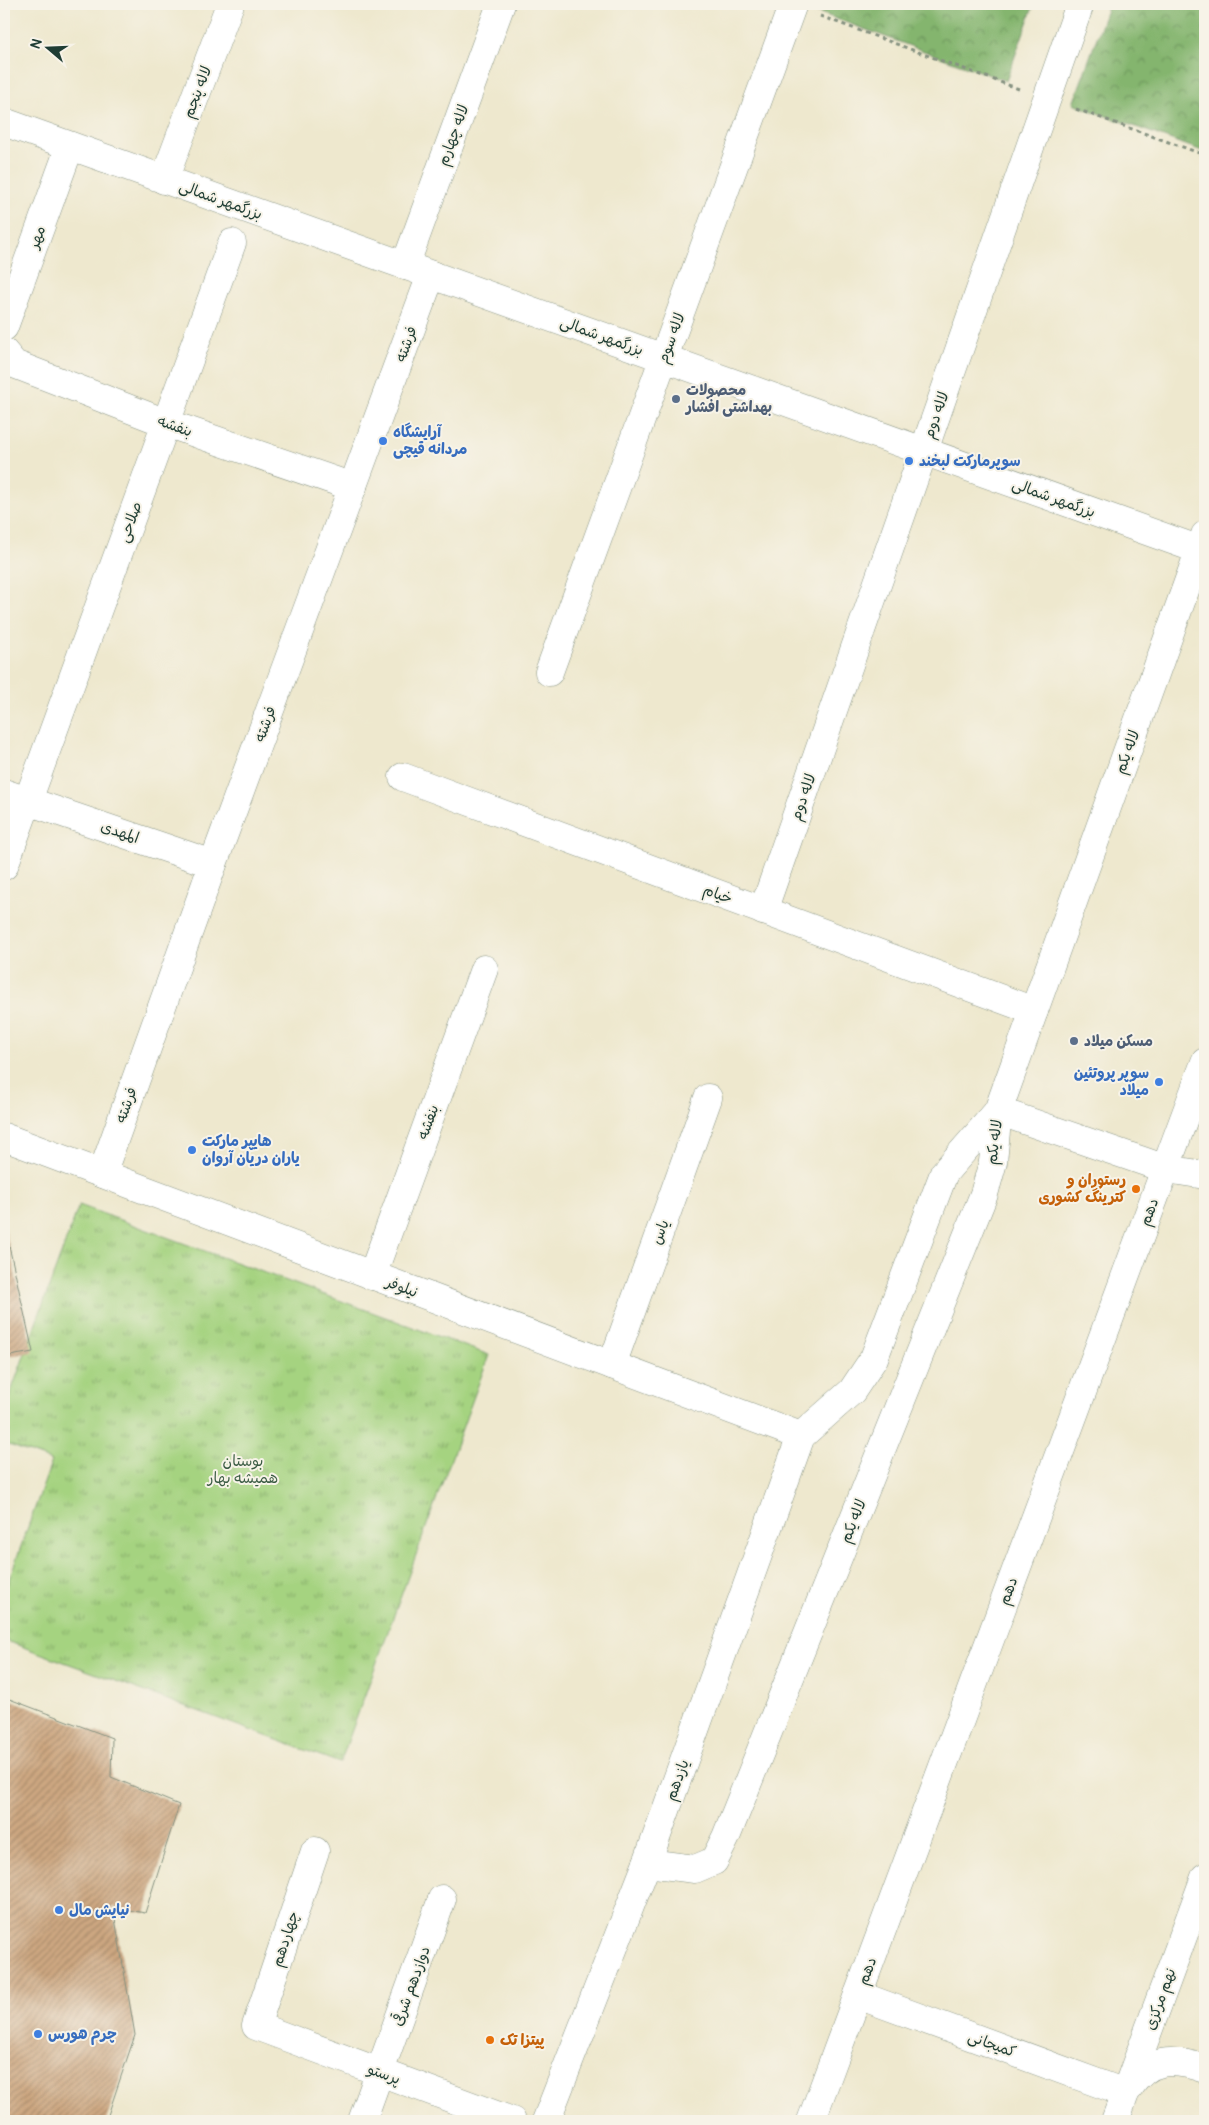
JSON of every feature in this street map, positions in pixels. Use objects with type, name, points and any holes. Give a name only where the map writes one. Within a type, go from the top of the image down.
[{"type":"street","name":"لاله پنجم","points":[[164,180],[230,4]]},
{"type":"street","name":"لاله چهارم","points":[[405,266],[502,4]]},
{"type":"street","name":"لاله دوم","points":[[763,911],[1080,4]]},
{"type":"street","name":"لاله سوم","points":[[548,672],[793,5]]},
{"type":"street","name":"بزرگمهر شمالی","points":[[4,122],[924,452],[1203,543]]},
{"type":"street","name":"مهر","points":[[4,327],[70,146]]},
{"type":"street","name":"صلاحی","points":[[4,866],[16,797],[166,423],[232,242]]},
{"type":"street","name":"فرشته","points":[[102,1174],[213,864],[431,275]]},
{"type":"street","name":"بنفشه","points":[[4,352],[14,364],[166,423],[354,487]]},
{"type":"street","name":"لاله یکم","points":[[647,1863],[695,1870],[714,1861],[726,1837],[984,1194],[993,1162],[998,1111],[1203,543]]},
{"type":"street","name":"خیام","points":[[403,777],[1034,1011]]},
{"type":"street","name":"المهدی","points":[[16,797],[213,864]]},
{"type":"street","name":"بنفشه","points":[[372,1276],[484,969]]},
{"type":"street","name":"دهم","points":[[811,2121],[1205,1062]]},
{"type":"street","name":"یاس","points":[[612,1365],[708,1098]]},
{"type":"street","name":"لاله یکم","points":[[801,1436],[852,1391],[867,1370],[874,1358],[944,1172],[998,1111]]},
{"type":"street","points":[[998,1111],[1166,1169],[1205,1175]]},
{"type":"street","name":"نیلوفر","points":[[4,1137],[801,1436]]},
{"type":"street","points":[[1166,1169],[1205,1193]]},
{"type":"street","name":"یازدهم","points":[[546,2121],[647,1863],[801,1436]]},
{"type":"street","name":"چهاردهم","points":[[256,2026],[315,1851]]},
{"type":"street","name":"نهم مرکزی","points":[[1115,2121],[1205,1877]]},
{"type":"street","name":"دوازدهم شرقی","points":[[362,2121],[442,1899]]},
{"type":"street","name":"کمیجانی","points":[[858,1995],[1125,2093]]},
{"type":"street","name":"پرستو","points":[[256,2026],[512,2121]]},
{"type":"street","points":[[1126,2121],[1124,2110],[1125,2093],[1145,2070],[1159,2063],[1174,2060],[1205,2069]]},
{"type":"path","points":[[793,5],[1205,155]]},
{"type":"green space","points":[[814,4],[1034,4],[1006,81],[812,10]]},
{"type":"green space","points":[[1109,4],[1205,4],[1205,152],[1073,104]]},
{"type":"green space","name":"بوستان همیشه بهار","points":[[79,1205],[489,1355],[340,1763],[4,1640],[4,1593],[52,1461],[4,1443],[4,1411]]},
{"type":"building","points":[[4,1224],[33,1352],[4,1357]]},
{"type":"building","name":"نیایش مال","points":[[4,1697],[112,1738],[111,1777],[179,1805],[145,1913],[113,1907],[135,2035],[106,2121],[4,2121]]},
{"type":"place","name":"محصولات بهداشتی افشار","points":[[676,399]]},
{"type":"place","name":"آرایشگاه مردانه قیچی","points":[[383,441]]},
{"type":"place","name":"سوپرمارکت لبخند","points":[[909,461]]},
{"type":"place","name":"مسکن میلاد","points":[[1074,1041]]},
{"type":"place","name":"سوپر پروتئین میلاد","points":[[1159,1082]]},
{"type":"place","name":"هایپر مارکت یاران دریان آروان","points":[[192,1150]]},
{"type":"place","name":"رستوران و کترینگ کشوری","points":[[1136,1189]]},
{"type":"place","name":"نیایش مال","points":[[59,1910]]},
{"type":"place","name":"چرم هورس","points":[[38,2034]]},
{"type":"place","name":"پیتزا تک","points":[[490,2040]]}]
